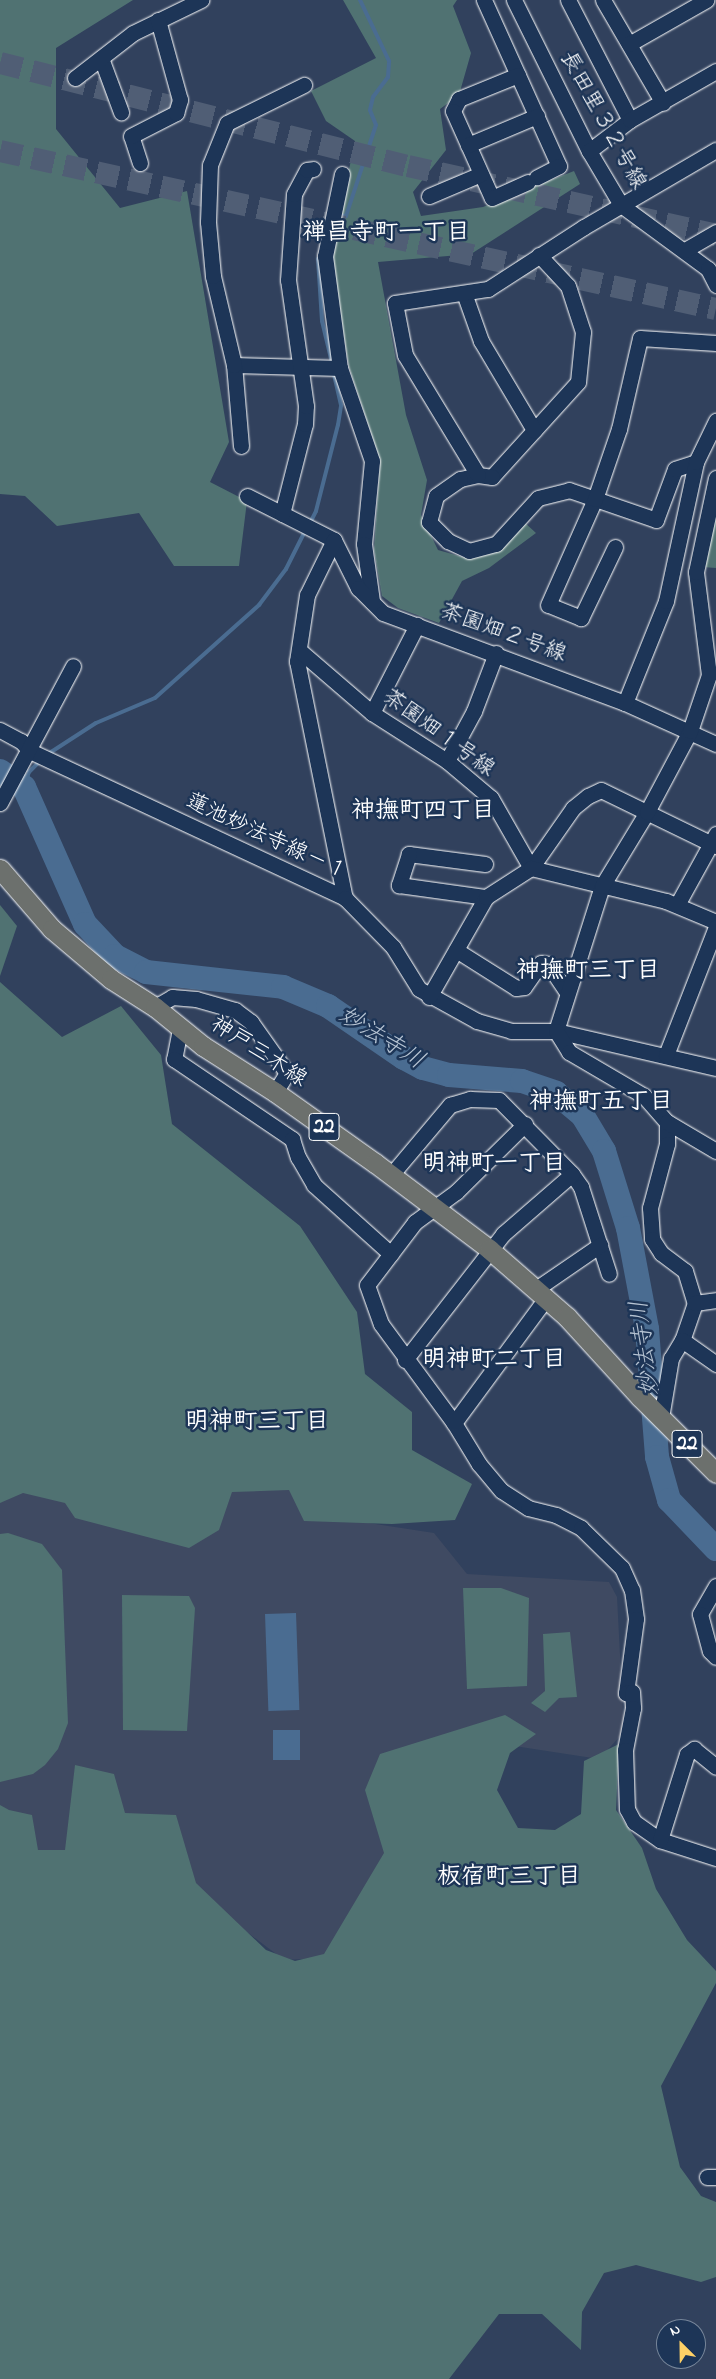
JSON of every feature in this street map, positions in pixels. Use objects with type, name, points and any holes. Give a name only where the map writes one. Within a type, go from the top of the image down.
[{"type":"main road","name":"神戸三木線","points":[[0,869],[24,899],[76,951],[112,979],[155,1007],[180,1029],[274,1092],[391,1175],[489,1249],[541,1293],[640,1397],[716,1473]]},
{"type":"street","points":[[75,78],[133,33],[201,0]]},
{"type":"street","points":[[484,0],[537,116],[559,166],[492,198],[453,111],[459,99],[518,75]]},
{"type":"street","name":"長田里３２号線","points":[[514,0],[589,152],[621,205],[685,250],[708,269],[716,285]]},
{"type":"street","points":[[568,0],[630,120]]},
{"type":"street","points":[[603,0],[663,103]]},
{"type":"street","points":[[629,44],[706,0]]},
{"type":"street","points":[[140,163],[131,136],[176,113],[180,100],[158,20]]},
{"type":"street","points":[[101,58],[121,112]]},
{"type":"street","points":[[589,152],[630,120],[663,103],[716,71]]},
{"type":"street","points":[[241,446],[234,365],[213,276],[208,222],[210,165],[227,123],[304,85]]},
{"type":"street","points":[[468,145],[537,116]]},
{"type":"street","points":[[478,475],[405,355],[395,318],[395,303],[488,289],[539,255],[621,205],[716,150]]},
{"type":"street","points":[[282,514],[305,424],[306,406],[288,280],[294,194],[307,170],[313,169]]},
{"type":"street","points":[[342,174],[326,256],[340,368],[372,461],[364,544],[372,601]]},
{"type":"street","points":[[429,196],[481,174]]},
{"type":"street","points":[[685,250],[716,232]]},
{"type":"street","points":[[539,255],[568,286],[584,332],[578,382],[492,477],[478,475],[460,479],[436,496],[429,522],[448,542],[469,551],[496,544],[538,498],[569,490],[656,520],[675,469],[696,462]]},
{"type":"street","points":[[464,293],[481,341],[534,430]]},
{"type":"street","points":[[615,547],[580,618],[548,605],[595,499],[619,429],[640,338],[716,343]]},
{"type":"street","points":[[234,365],[340,368]]},
{"type":"street","points":[[625,703],[666,601],[696,462],[716,421]]},
{"type":"street","points":[[716,478],[696,572],[710,675],[690,731],[648,812],[602,886],[556,1031],[569,1052],[644,1096],[667,1122],[716,1151]]},
{"type":"street","points":[[247,496],[334,540],[307,595],[297,661],[345,898]]},
{"type":"street","name":"茶園畑２号線","points":[[334,540],[358,588],[384,613],[496,653],[625,703],[716,744]]},
{"type":"street","points":[[372,713],[417,625]]},
{"type":"street","name":"茶園畑１号線","points":[[300,651],[372,713],[447,761],[491,798],[531,868]]},
{"type":"street","points":[[447,761],[474,712],[496,653]]},
{"type":"street","points":[[4,797],[19,769],[32,752],[73,666]]},
{"type":"street","name":"蓮池妙法寺線－１","points":[[0,730],[21,741],[32,752],[52,762],[345,898],[393,947],[419,989],[429,997],[477,1021],[511,1031],[556,1031],[716,1068]]},
{"type":"street","points":[[429,997],[486,897],[531,868],[573,808],[588,796],[601,790],[714,841],[677,905]]},
{"type":"street","points":[[485,864],[409,854],[399,885],[486,897]]},
{"type":"street","points":[[531,868],[677,905],[716,922]]},
{"type":"street","points":[[666,1055],[716,928]]},
{"type":"street","points":[[456,950],[516,988],[524,987],[541,963],[548,964],[567,992]]},
{"type":"street","points":[[155,1007],[172,997],[196,999],[235,1010],[251,1022],[286,1073],[274,1092]]},
{"type":"street","points":[[180,1029],[174,1060],[292,1139],[298,1157],[314,1185],[391,1254]]},
{"type":"street","points":[[391,1175],[450,1105],[470,1099],[499,1100],[525,1124],[572,1174],[581,1187],[609,1274]]},
{"type":"street","points":[[660,1417],[671,1358],[682,1340],[695,1303],[685,1271],[661,1253],[652,1240],[650,1208],[667,1144],[667,1122]]},
{"type":"street","points":[[525,1124],[435,1208],[415,1222],[367,1286],[381,1324],[405,1360],[454,1423],[479,1464],[502,1491],[528,1508],[556,1515],[581,1528],[622,1568],[632,1590],[636,1619],[626,1693],[632,1692],[633,1708],[625,1750],[627,1809],[634,1822],[660,1840],[716,1858]]},
{"type":"street","points":[[405,1360],[489,1249],[572,1174]]},
{"type":"street","points":[[454,1423],[541,1293],[600,1245]]},
{"type":"street","points":[[695,1303],[716,1300]]},
{"type":"street","points":[[682,1340],[716,1364]]},
{"type":"street","points":[[716,1586],[700,1614],[710,1651],[716,1657]]},
{"type":"street","points":[[660,1840],[687,1754],[694,1749],[716,1767]]},
{"type":"shaded area","points":[[290,1472],[310,1514],[434,1533],[467,1574],[609,1582],[617,1597],[624,1732],[599,1759],[455,1737],[395,1854],[322,1958],[284,1960],[166,1871],[25,1868],[0,1839],[0,1492],[220,1480]]},
{"type":"shaded area","points":[[296,1613],[299,1710],[268,1711],[265,1614]]},
{"type":"shaded area","points":[[273,1730],[300,1730],[300,1760],[273,1760]]},
{"type":"green space","points":[[0,0],[133,0],[56,48],[56,129],[120,208],[187,191],[229,442],[210,482],[247,501],[239,566],[174,566],[139,513],[57,526],[25,496],[0,494]]},
{"type":"green space","points":[[343,0],[457,0],[453,6],[471,53],[459,95],[440,109],[446,150],[413,192],[421,216],[483,207],[574,171],[580,184],[471,254],[378,262],[406,415],[427,480],[421,515],[438,550],[466,558],[524,522],[536,533],[489,568],[462,581],[439,623],[398,608],[382,596],[374,550],[380,460],[349,367],[331,255],[355,141],[326,121],[311,91],[376,58]]},
{"type":"green space","points":[[716,506],[716,568],[702,567]]},
{"type":"green space","points":[[0,905],[17,926],[0,976]]},
{"type":"green space","points":[[0,982],[62,1037],[121,1006],[161,1055],[172,1124],[300,1226],[357,1312],[365,1374],[412,1412],[412,1450],[472,1484],[455,1520],[392,1524],[304,1521],[289,1490],[232,1492],[219,1530],[189,1548],[75,1518],[65,1503],[23,1493],[0,1503]]},
{"type":"green space","points":[[8,1533],[42,1544],[62,1570],[68,1723],[58,1749],[45,1765],[33,1774],[0,1782],[0,1534]]},
{"type":"green space","points":[[463,1588],[501,1588],[529,1598],[527,1686],[467,1689]]},
{"type":"green space","points":[[122,1595],[189,1596],[195,1608],[187,1731],[123,1730]]},
{"type":"green space","points":[[570,1632],[577,1697],[559,1698],[545,1712],[531,1703],[545,1691],[543,1634]]},
{"type":"green space","points":[[505,1715],[536,1734],[510,1753],[497,1790],[518,1828],[555,1830],[581,1814],[584,1761],[619,1744],[616,1810],[642,1848],[656,1889],[687,1940],[716,1971],[716,1983],[661,2086],[680,2167],[701,2196],[716,2202],[716,2277],[701,2282],[636,2265],[604,2273],[582,2312],[581,2350],[542,2314],[499,2314],[449,2379],[0,2379],[0,1805],[9,1810],[32,1815],[38,1850],[65,1850],[75,1765],[114,1774],[125,1813],[176,1815],[196,1883],[266,1950],[295,1961],[324,1954],[384,1853],[365,1790],[380,1754]]},
{"type":"waterway","points":[[337,215],[346,216],[376,125],[370,110],[373,97],[388,77],[389,61],[360,0]]},
{"type":"waterway","points":[[318,259],[322,321],[332,363]]},
{"type":"waterway","points":[[310,523],[316,511],[338,425],[341,405],[333,370]]},
{"type":"waterway","points":[[48,754],[96,723],[155,698],[259,605],[286,569],[306,529]]},
{"type":"waterway","points":[[24,787],[29,772],[41,760]]},
{"type":"waterway","name":"妙法寺川","points":[[0,771],[24,787],[85,924],[115,956],[146,972],[283,987],[328,1006],[404,1058],[423,1068],[449,1075],[522,1081],[556,1093],[583,1116],[604,1151],[628,1228],[647,1329],[657,1457],[669,1500],[716,1549]]},
{"type":"tunnel","points":[[0,63],[408,166],[716,235]]},
{"type":"tunnel","points":[[0,151],[716,309]]},
{"type":"district","name":"禅昌寺町一丁目","points":[[386,234]]},
{"type":"district","name":"神撫町四丁目","points":[[423,812]]},
{"type":"district","name":"神撫町三丁目","points":[[588,972]]},
{"type":"district","name":"神撫町五丁目","points":[[601,1103]]},
{"type":"district","name":"明神町一丁目","points":[[494,1165]]},
{"type":"district","name":"明神町二丁目","points":[[494,1361]]},
{"type":"district","name":"明神町三丁目","points":[[257,1423]]},
{"type":"district","name":"板宿町三丁目","points":[[509,1878]]}]
